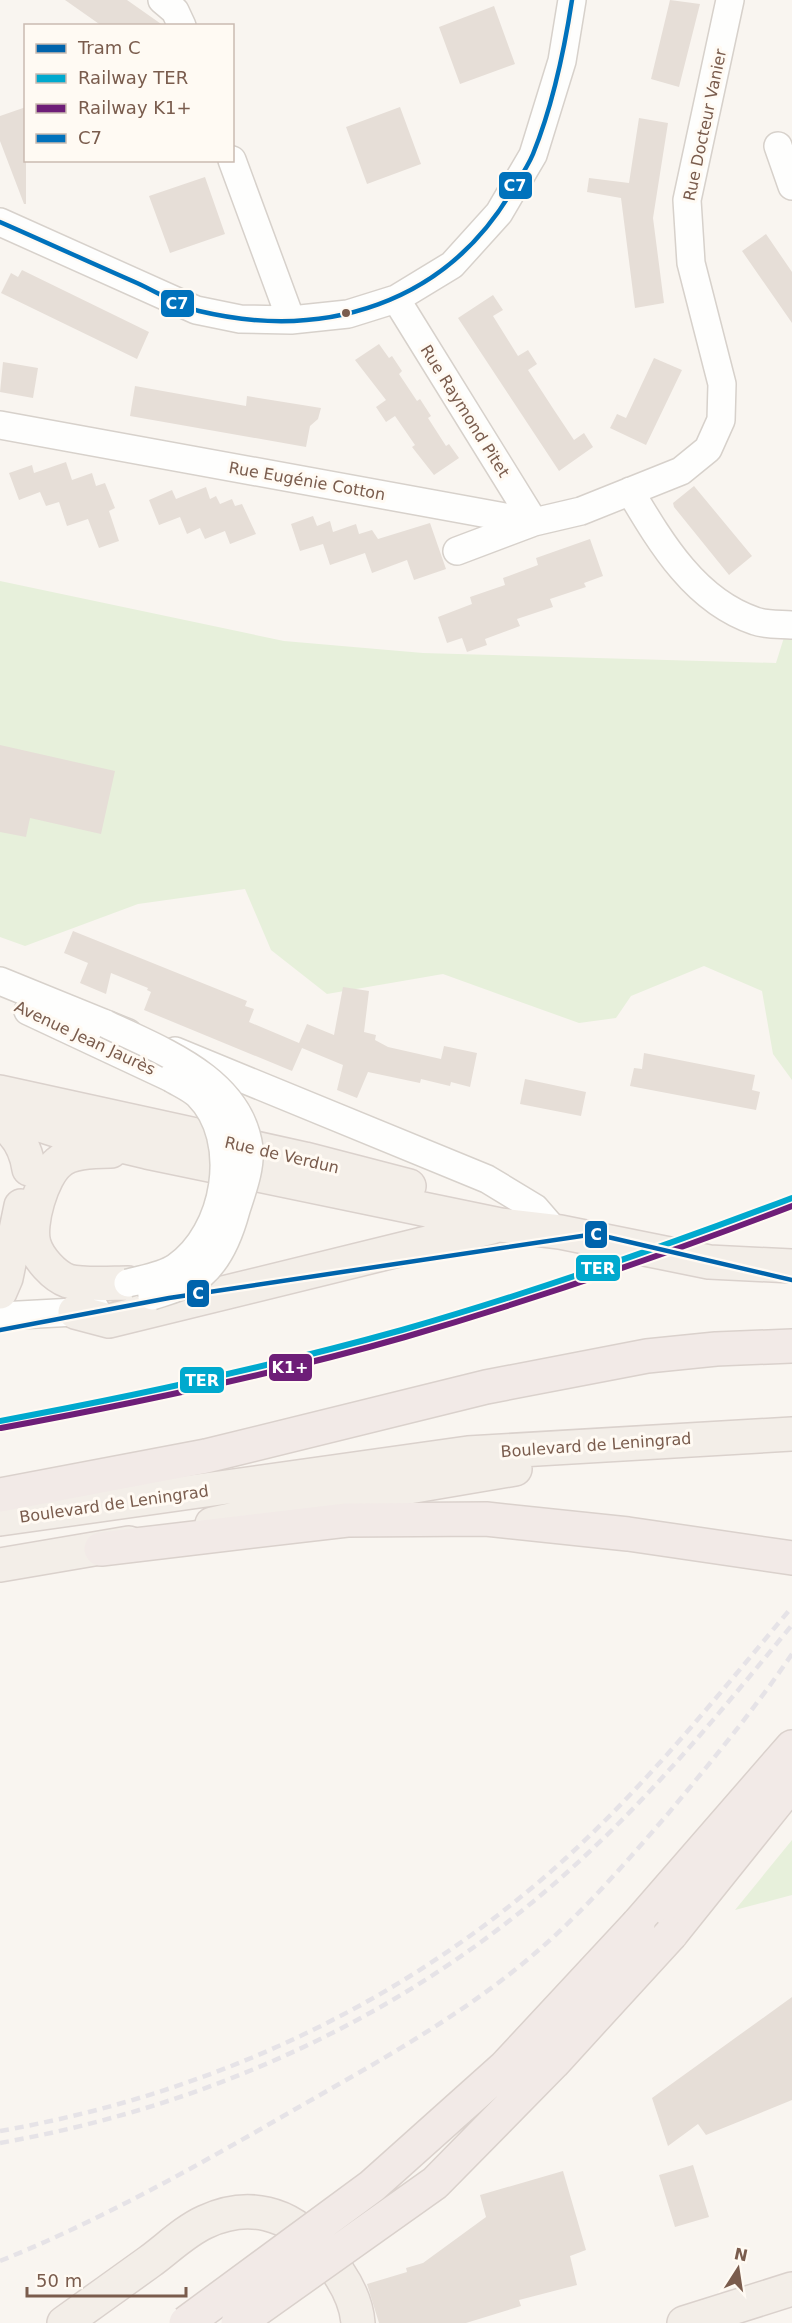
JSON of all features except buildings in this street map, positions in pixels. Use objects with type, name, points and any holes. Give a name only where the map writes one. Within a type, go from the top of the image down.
[{"type":"highway","points":[[0,1495],[206,1456],[486,1387],[647,1356],[716,1349],[792,1346]]},
{"type":"highway","points":[[100,1549],[347,1520],[486,1519],[628,1534],[792,1558]]},
{"type":"highway","points":[[186,2323],[372,2186],[505,2067],[638,1924],[792,1747]]},
{"type":"highway","points":[[238,2323],[435,2183],[554,2063],[671,1934],[792,1783]]},
{"type":"main road","name":"Rue de Verdun","points":[[0,1092],[366,1174],[523,1217],[557,1231]]},
{"type":"main road","name":"Rue de Verdun","points":[[0,1112],[59,1131],[147,1152],[500,1226],[557,1231],[710,1262],[792,1266]]},
{"type":"main road","points":[[0,1292],[6,1278],[29,1169],[40,1146],[71,1122],[113,1117]]},
{"type":"main road","points":[[0,1122],[11,1128],[21,1142],[29,1169]]},
{"type":"main road","points":[[140,1290],[68,1281],[47,1266],[34,1244],[36,1209],[45,1180],[58,1162],[73,1154],[107,1150],[147,1152]]},
{"type":"main road","points":[[75,1312],[109,1321],[500,1226]]},
{"type":"main road","points":[[700,1438],[792,1434]]},
{"type":"main road","name":"Boulevard de Leningrad","points":[[0,1520],[468,1453],[700,1438]]},
{"type":"main road","name":"Boulevard de Leningrad","points":[[0,1565],[100,1549],[285,1508],[700,1438]]},
{"type":"main road","points":[[64,2323],[204,2223],[246,2211],[266,2212],[282,2217],[304,2231],[335,2267],[357,2306],[358,2323]]},
{"type":"main road","points":[[684,2323],[792,2289]]},
{"type":"street","points":[[162,0],[176,11],[181,24]]},
{"type":"street","points":[[0,222],[12,238],[196,310],[240,319],[291,320],[348,314],[396,299],[452,265],[499,213],[533,154],[562,62],[572,0]]},
{"type":"street","name":"Rue Docteur Vanier","points":[[534,522],[580,511],[681,471],[708,449],[721,420],[722,384],[691,263],[687,200],[730,0]]},
{"type":"street","points":[[778,146],[792,186]]},
{"type":"street","points":[[233,162],[291,320]]},
{"type":"street","name":"Rue Raymond Pitet","points":[[396,299],[534,522]]},
{"type":"street","name":"Rue Eugénie Cotton","points":[[0,425],[534,522]]},
{"type":"street","points":[[630,491],[664,549],[710,597],[756,622],[792,625]]},
{"type":"street","points":[[457,551],[534,522]]},
{"type":"street","name":"Avenue Jean Jaurès","points":[[0,981],[106,1024]]},
{"type":"street","name":"Avenue Jean Jaurès","points":[[0,998],[171,1078],[198,1095],[214,1119],[224,1154],[221,1193],[215,1220],[175,1268],[140,1290]]},
{"type":"street","points":[[106,1024],[276,1090],[487,1179],[535,1208],[557,1231]]},
{"type":"street","points":[[0,1316],[75,1312],[140,1290],[190,1282],[202,1274],[224,1244],[245,1180],[249,1148],[240,1121],[222,1094],[204,1076],[186,1063],[106,1024]]},
{"type":"green space","points":[[0,581],[284,641],[423,653],[776,663],[786,631],[792,630],[792,1080],[773,1054],[762,991],[704,966],[631,996],[616,1018],[579,1023],[443,974],[327,994],[271,950],[245,889],[138,904],[25,946],[0,937]]},
{"type":"green space","points":[[792,1840],[792,1895],[735,1910]]},
{"type":"railway","points":[[0,2131],[78,2115],[155,2093],[230,2067],[302,2035],[373,1998],[440,1957],[505,1910],[597,1829],[655,1768],[792,1607]]},
{"type":"railway","points":[[0,2143],[82,2126],[162,2103],[239,2075],[315,2042],[388,2003],[457,1959],[524,1909],[615,1827],[693,1743],[792,1625]]},
{"type":"railway","points":[[0,2261],[115,2209],[226,2149],[424,2034],[514,1971],[574,1917],[637,1850],[731,1736],[792,1654]]},
{"type":"tram line","name":"C","points":[[0,1330],[169,1298],[595,1234],[792,1280]]},
{"type":"rail line","name":"TER","points":[[0,1421],[202,1380],[402,1330],[598,1268],[792,1198]]},
{"type":"rail line","name":"K1+","points":[[1,1428],[204,1387],[305,1364],[405,1337],[600,1276],[792,1206]]},
{"type":"transit line","name":"C7","points":[[0,222],[199,311],[246,319],[292,321],[336,316],[378,304],[417,286],[453,261],[485,228],[518,181],[533,154],[552,97],[572,0]]}]
